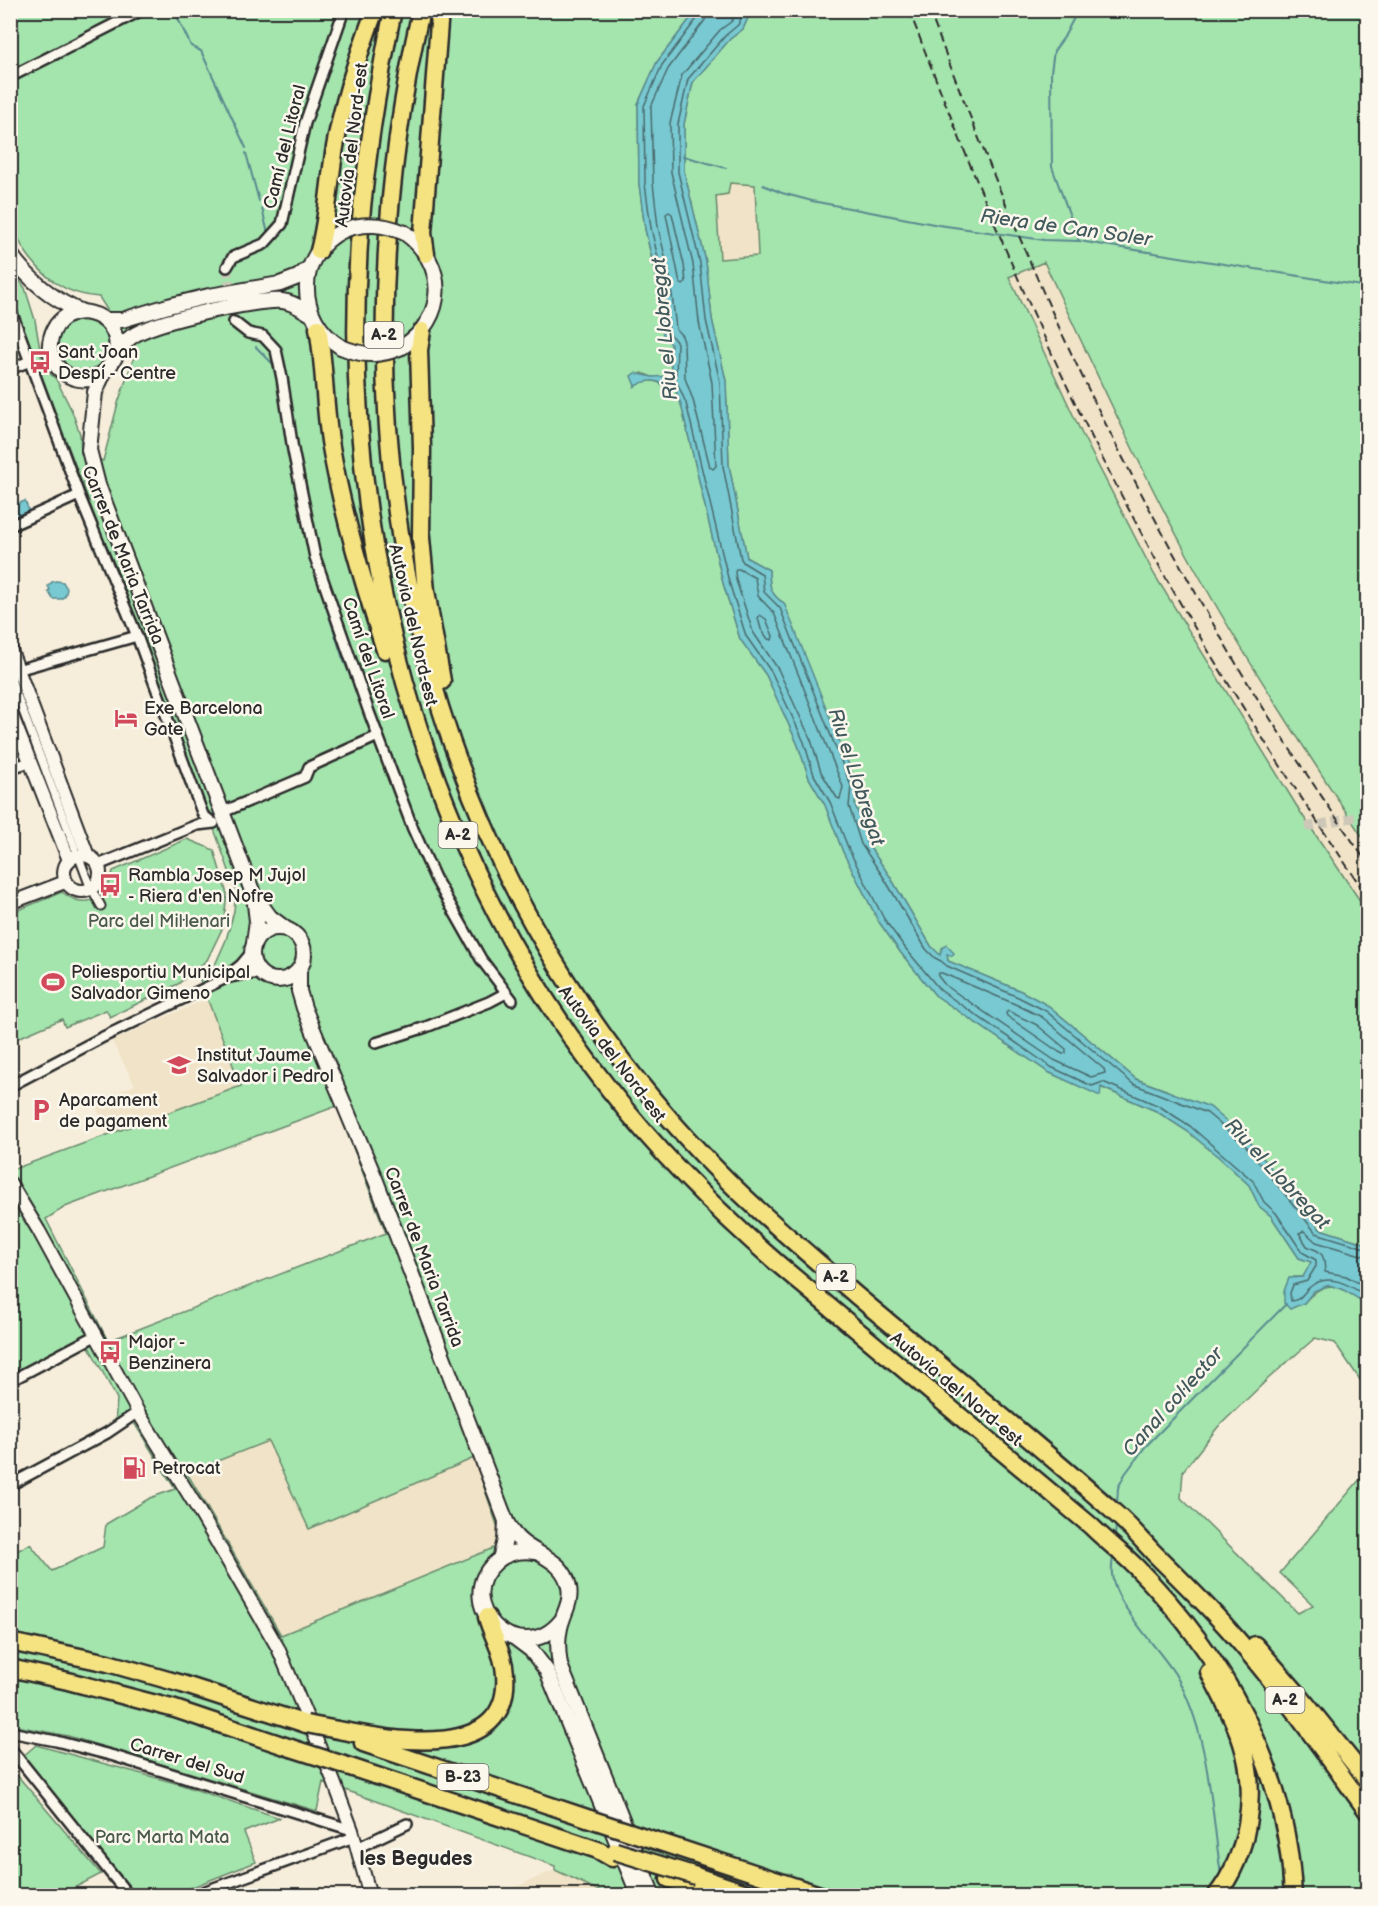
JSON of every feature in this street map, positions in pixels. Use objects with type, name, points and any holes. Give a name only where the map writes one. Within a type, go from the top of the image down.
[{"type":"highway","points":[[315,259],[325,223],[335,147],[343,110],[353,70],[375,10]]},
{"type":"highway","name":"Autovia del Nord-est","points":[[393,10],[373,115],[358,271],[357,368],[362,456],[375,553],[398,660],[427,757],[462,845],[513,944],[584,1056],[656,1144],[706,1198],[769,1257],[1090,1526],[1134,1565],[1176,1611],[1206,1649],[1234,1693],[1267,1766],[1286,1840],[1293,1896]]},
{"type":"highway","name":"Autovia del Nord-est","points":[[420,10],[406,82],[388,217],[384,315],[386,389],[394,501],[406,573],[423,648],[454,750],[498,856],[537,931],[589,1015],[614,1050],[669,1118],[728,1181],[782,1232],[1161,1553],[1232,1633],[1368,1812]]},
{"type":"highway","points":[[426,254],[423,233],[440,10]]},
{"type":"highway","points":[[315,321],[330,444],[341,495],[388,661],[427,757]]},
{"type":"highway","points":[[422,331],[419,350],[423,565],[454,750]]},
{"type":"highway","points":[[1161,1553],[1236,1624],[1298,1694],[1368,1781]]},
{"type":"highway","points":[[1176,1611],[1230,1712],[1246,1757],[1249,1789],[1245,1833],[1236,1863],[1216,1896]]},
{"type":"highway","points":[[337,1732],[383,1739],[433,1742],[462,1736],[485,1725],[500,1705],[505,1686],[504,1663],[487,1617]]},
{"type":"highway","name":"B-23","points":[[10,1642],[108,1663],[337,1732],[823,1896]]},
{"type":"highway","name":"B-23","points":[[10,1668],[175,1709],[696,1882],[755,1896]]},
{"type":"highway","points":[[608,1853],[669,1879],[696,1882],[722,1896]]},
{"type":"highway","points":[[696,1882],[715,1896]]},
{"type":"main road","points":[[105,320],[122,320],[199,298],[287,282],[298,277],[333,236],[344,230],[372,224],[405,233],[426,254],[435,273],[436,296],[431,316],[422,331],[402,348],[372,355],[356,353],[340,347],[324,335],[315,321],[306,292],[315,259]]},
{"type":"main road","points":[[10,253],[51,294],[69,307],[95,314],[105,320],[115,335],[116,353]]},
{"type":"main road","points":[[51,294],[56,312],[55,327],[50,342],[52,358],[61,371],[72,377],[88,394],[93,405]]},
{"type":"main road","points":[[72,377],[89,379],[104,372],[112,364],[116,353],[124,344],[140,332],[211,311],[280,301],[291,303],[315,321]]},
{"type":"main road","points":[[55,327],[67,316],[83,312]]},
{"type":"main road","name":"Carrer de Maria Tarrida","points":[[104,372],[96,387],[93,405],[89,450],[93,470],[221,819],[254,896],[270,917],[287,930]]},
{"type":"main road","name":"Carrer de Maria Tarrida","points":[[253,947],[257,921],[254,896]]},
{"type":"main road","points":[[278,928],[287,930],[297,937],[302,947],[303,958],[299,969],[287,978],[267,977],[254,963],[253,947],[260,935],[268,930],[278,928]]},
{"type":"main road","name":"Carrer de Maria Tarrida","points":[[299,969],[299,992],[304,1008],[376,1181],[506,1521]]},
{"type":"main road","name":"Carrer de Maria Tarrida","points":[[267,977],[289,991],[304,1008]]},
{"type":"main road","points":[[506,1521],[515,1537],[557,1564],[567,1580],[570,1593],[562,1619],[558,1646],[560,1665],[653,1896]]},
{"type":"main road","points":[[500,1559],[505,1540],[506,1521]]},
{"type":"main road","points":[[537,1552],[518,1551],[500,1559],[488,1571],[482,1586],[482,1602],[487,1617],[497,1629],[515,1638],[531,1650],[547,1671],[639,1896]]},
{"type":"main road","points":[[515,1638],[528,1639],[546,1634],[562,1619]]},
{"type":"street","points":[[10,78],[142,10]]},
{"type":"street","name":"Camí del Litoral","points":[[227,267],[233,257],[264,244],[282,224],[305,123],[344,10]]},
{"type":"street","name":"Carrer de Maria Tarrida","points":[[10,308],[203,814],[221,819]]},
{"type":"street","name":"Camí del Litoral","points":[[234,322],[248,333],[263,336],[276,350],[293,450],[315,557],[378,736],[413,829],[435,878],[481,959],[509,997],[489,1002],[426,1027],[376,1043]]},
{"type":"street","points":[[10,369],[30,361]]},
{"type":"street","points":[[10,526],[80,495]]},
{"type":"street","points":[[13,672],[137,636]]},
{"type":"street","points":[[10,648],[13,672],[89,884]]},
{"type":"street","points":[[10,711],[31,762],[78,856]]},
{"type":"street","points":[[98,865],[197,825],[221,819],[305,777],[309,767],[378,736]]},
{"type":"street","points":[[10,768],[31,762]]},
{"type":"street","points":[[197,825],[203,814]]},
{"type":"street","points":[[78,856],[95,860],[98,865],[99,880],[90,889],[74,890],[65,882],[63,870],[78,856]]},
{"type":"street","points":[[10,903],[65,882]]},
{"type":"street","points":[[95,895],[101,906]]},
{"type":"street","points":[[226,978],[241,965],[253,947]]},
{"type":"street","points":[[10,1086],[100,1038],[226,978],[247,974],[267,977]]},
{"type":"street","points":[[10,1183],[39,1231],[138,1412],[278,1647],[334,1782],[354,1838],[370,1896]]},
{"type":"street","points":[[10,1381],[95,1336]]},
{"type":"street","points":[[10,1485],[107,1433],[138,1412]]},
{"type":"street","points":[[15,1733],[12,1749],[129,1896]]},
{"type":"street","name":"Carrer del Sud","points":[[15,1733],[114,1756],[354,1838]]},
{"type":"street","points":[[192,1896],[354,1838],[407,1824]]},
{"type":"shaded area","points":[[729,183],[755,185],[759,256],[720,260],[716,196],[728,194]]},
{"type":"shaded area","points":[[1044,261],[1183,547],[1262,683],[1367,844],[1367,911],[1301,813],[1154,574],[1082,434],[1009,277]]},
{"type":"shaded area","name":"Institut Jaume Salvador i Pedrol","points":[[208,998],[241,1086],[107,1134],[94,1101],[135,1085],[112,1041]]},
{"type":"shaded area","points":[[269,1441],[310,1529],[474,1458],[499,1531],[496,1547],[280,1635],[187,1473]]},
{"type":"shaded area","points":[[555,1870],[608,1895],[497,1895]]},
{"type":"green space","points":[[11,11],[696,11],[657,62],[638,104],[639,184],[645,229],[671,344],[671,377],[652,377],[642,373],[635,386],[651,381],[666,387],[674,386],[681,404],[723,583],[740,639],[766,675],[798,745],[809,778],[825,805],[843,852],[879,922],[935,995],[1048,1072],[1100,1095],[1100,1087],[1156,1111],[1187,1131],[1221,1159],[1249,1185],[1259,1206],[1271,1216],[1299,1258],[1312,1262],[1303,1277],[1294,1277],[1304,1303],[1320,1289],[1335,1287],[1367,1304],[1367,1390],[1335,1343],[1315,1338],[1218,1427],[1183,1471],[1181,1498],[1298,1613],[1313,1605],[1280,1573],[1367,1471],[1367,1895],[608,1895],[555,1870],[555,1866],[323,1782],[317,1811],[68,1736],[11,1725],[11,1554],[30,1544],[52,1571],[103,1547],[106,1524],[150,1498],[175,1489],[133,1421],[115,1425],[117,1399],[87,1343],[11,1383],[11,1170],[241,1086],[200,980],[214,967],[226,940],[234,911],[236,890],[11,295],[10,267],[25,288],[35,320],[43,367],[56,379],[72,411],[80,434],[81,453],[103,461],[118,403],[135,354],[99,297],[75,293],[55,283],[38,268],[23,248],[11,218]],"holes":[[[337,1106],[386,1233],[108,1341],[46,1219],[65,1207]],[[268,1441],[309,1529],[474,1458],[499,1531],[496,1547],[281,1635],[187,1473]]]},
{"type":"green space","points":[[751,11],[1367,11],[1367,844],[1295,734],[1204,585],[1129,441],[1044,262],[1009,277],[1082,434],[1154,574],[1301,813],[1367,911],[1367,1244],[1320,1229],[1250,1142],[1166,1090],[1136,1079],[1049,1006],[1021,991],[948,961],[946,945],[940,956],[931,946],[889,875],[866,842],[863,825],[855,805],[857,785],[778,600],[770,590],[769,570],[747,558],[729,465],[726,381],[712,319],[706,262],[684,171],[684,124],[693,82],[730,39],[743,29]],"holes":[[[730,183],[755,185],[758,256],[720,259],[716,196],[728,194]]]},
{"type":"green space","points":[[84,319],[94,321],[102,327],[108,335],[110,345],[108,355],[102,363],[94,369],[84,371],[74,369],[66,363],[60,355],[58,345],[60,335],[66,327],[74,321]]},
{"type":"green space","name":"Parc del Mil·lenari","points":[[187,839],[214,850],[227,894],[223,927],[207,960],[178,984],[110,1017],[106,1010],[65,1027],[62,1019],[11,1041],[11,913],[62,892],[79,901],[94,899],[106,889],[113,871]]},
{"type":"green space","name":"Parc Marta Mata","points":[[36,1745],[179,1784],[280,1818],[244,1832],[256,1862],[172,1895],[136,1895],[22,1757]]},
{"type":"green space","points":[[11,1768],[101,1874],[68,1891],[68,1895],[11,1895]]},
{"type":"water","name":"Riu el Llobregat","points":[[696,11],[751,11],[743,29],[730,39],[693,82],[684,124],[684,171],[706,262],[712,319],[726,381],[729,465],[747,558],[769,570],[771,589],[784,603],[857,785],[855,805],[863,825],[866,842],[889,875],[931,946],[940,955],[942,948],[946,945],[954,953],[952,956],[947,954],[948,961],[1021,991],[1049,1006],[1136,1079],[1210,1107],[1250,1142],[1320,1229],[1367,1244],[1367,1304],[1342,1289],[1329,1285],[1314,1291],[1304,1303],[1290,1309],[1284,1303],[1284,1291],[1289,1278],[1303,1277],[1311,1262],[1299,1258],[1271,1216],[1259,1206],[1249,1185],[1187,1131],[1156,1111],[1101,1087],[1100,1096],[1048,1072],[935,995],[879,922],[843,852],[825,805],[809,778],[798,745],[766,675],[740,639],[723,583],[681,404],[674,386],[666,387],[651,381],[635,386],[631,376],[635,373],[652,377],[671,376],[671,344],[663,337],[657,280],[645,229],[639,184],[638,104],[657,62]]},
{"type":"water","points":[[25,501],[29,511],[11,518],[11,506]]},
{"type":"water","points":[[56,581],[63,582],[67,589],[65,596],[61,599],[53,599],[48,591],[50,590],[48,586]]},
{"type":"waterway","points":[[174,10],[191,46],[201,51],[246,148]]},
{"type":"waterway","points":[[1078,10],[1054,51],[1051,72],[1052,167],[1079,241]]},
{"type":"waterway","points":[[246,153],[259,201]]},
{"type":"waterway","name":"Riera de Can Soler","points":[[683,156],[726,168]]},
{"type":"waterway","name":"Riera de Can Soler","points":[[763,185],[812,201],[939,225],[1044,240],[1079,241],[1368,287]]},
{"type":"waterway","points":[[262,208],[268,234]]},
{"type":"waterway","points":[[256,347],[275,366]]},
{"type":"waterway","points":[[282,407],[287,449]]},
{"type":"waterway","points":[[288,455],[309,552]]},
{"type":"waterway","points":[[312,563],[342,656],[371,734]]},
{"type":"waterway","name":"Canal col·lector","points":[[1117,1505],[1118,1488],[1125,1474],[1145,1447],[1286,1304]]},
{"type":"waterway","name":"Canal col·lector","points":[[1115,1538],[1116,1523]]},
{"type":"waterway","name":"Canal col·lector","points":[[1113,1555],[1112,1574],[1120,1598],[1175,1674],[1196,1721],[1207,1772],[1221,1875]]},
{"type":"tunnel","points":[[227,267],[234,322]]},
{"type":"tunnel","points":[[1306,827],[1357,817]]},
{"type":"railway","points":[[909,10],[960,140],[1042,333],[1135,521],[1217,665],[1276,759],[1368,897]]},
{"type":"railway","points":[[929,10],[1034,271],[1123,459],[1240,670],[1293,754],[1368,864]]},
{"type":"place","name":"Sant Joan Despí - Centre","points":[[40,362]]},
{"type":"place","name":"Exe Barcelona Gate","points":[[126,718]]},
{"type":"place","name":"Rambla Josep M Jujol - Riera d'en Nofre","points":[[110,885]]},
{"type":"place","name":"Poliesportiu Municipal Salvador Gimeno","points":[[53,982]]},
{"type":"place","name":"Institut Jaume Salvador i Pedrol","points":[[179,1065]]},
{"type":"place","name":"Aparcament de pagament","points":[[41,1110]]},
{"type":"place","name":"Major - Benzinera","points":[[110,1352]]},
{"type":"place","name":"Petrocat","points":[[134,1468]]},
{"type":"district","name":"les Begudes","points":[[416,1859]]}]
